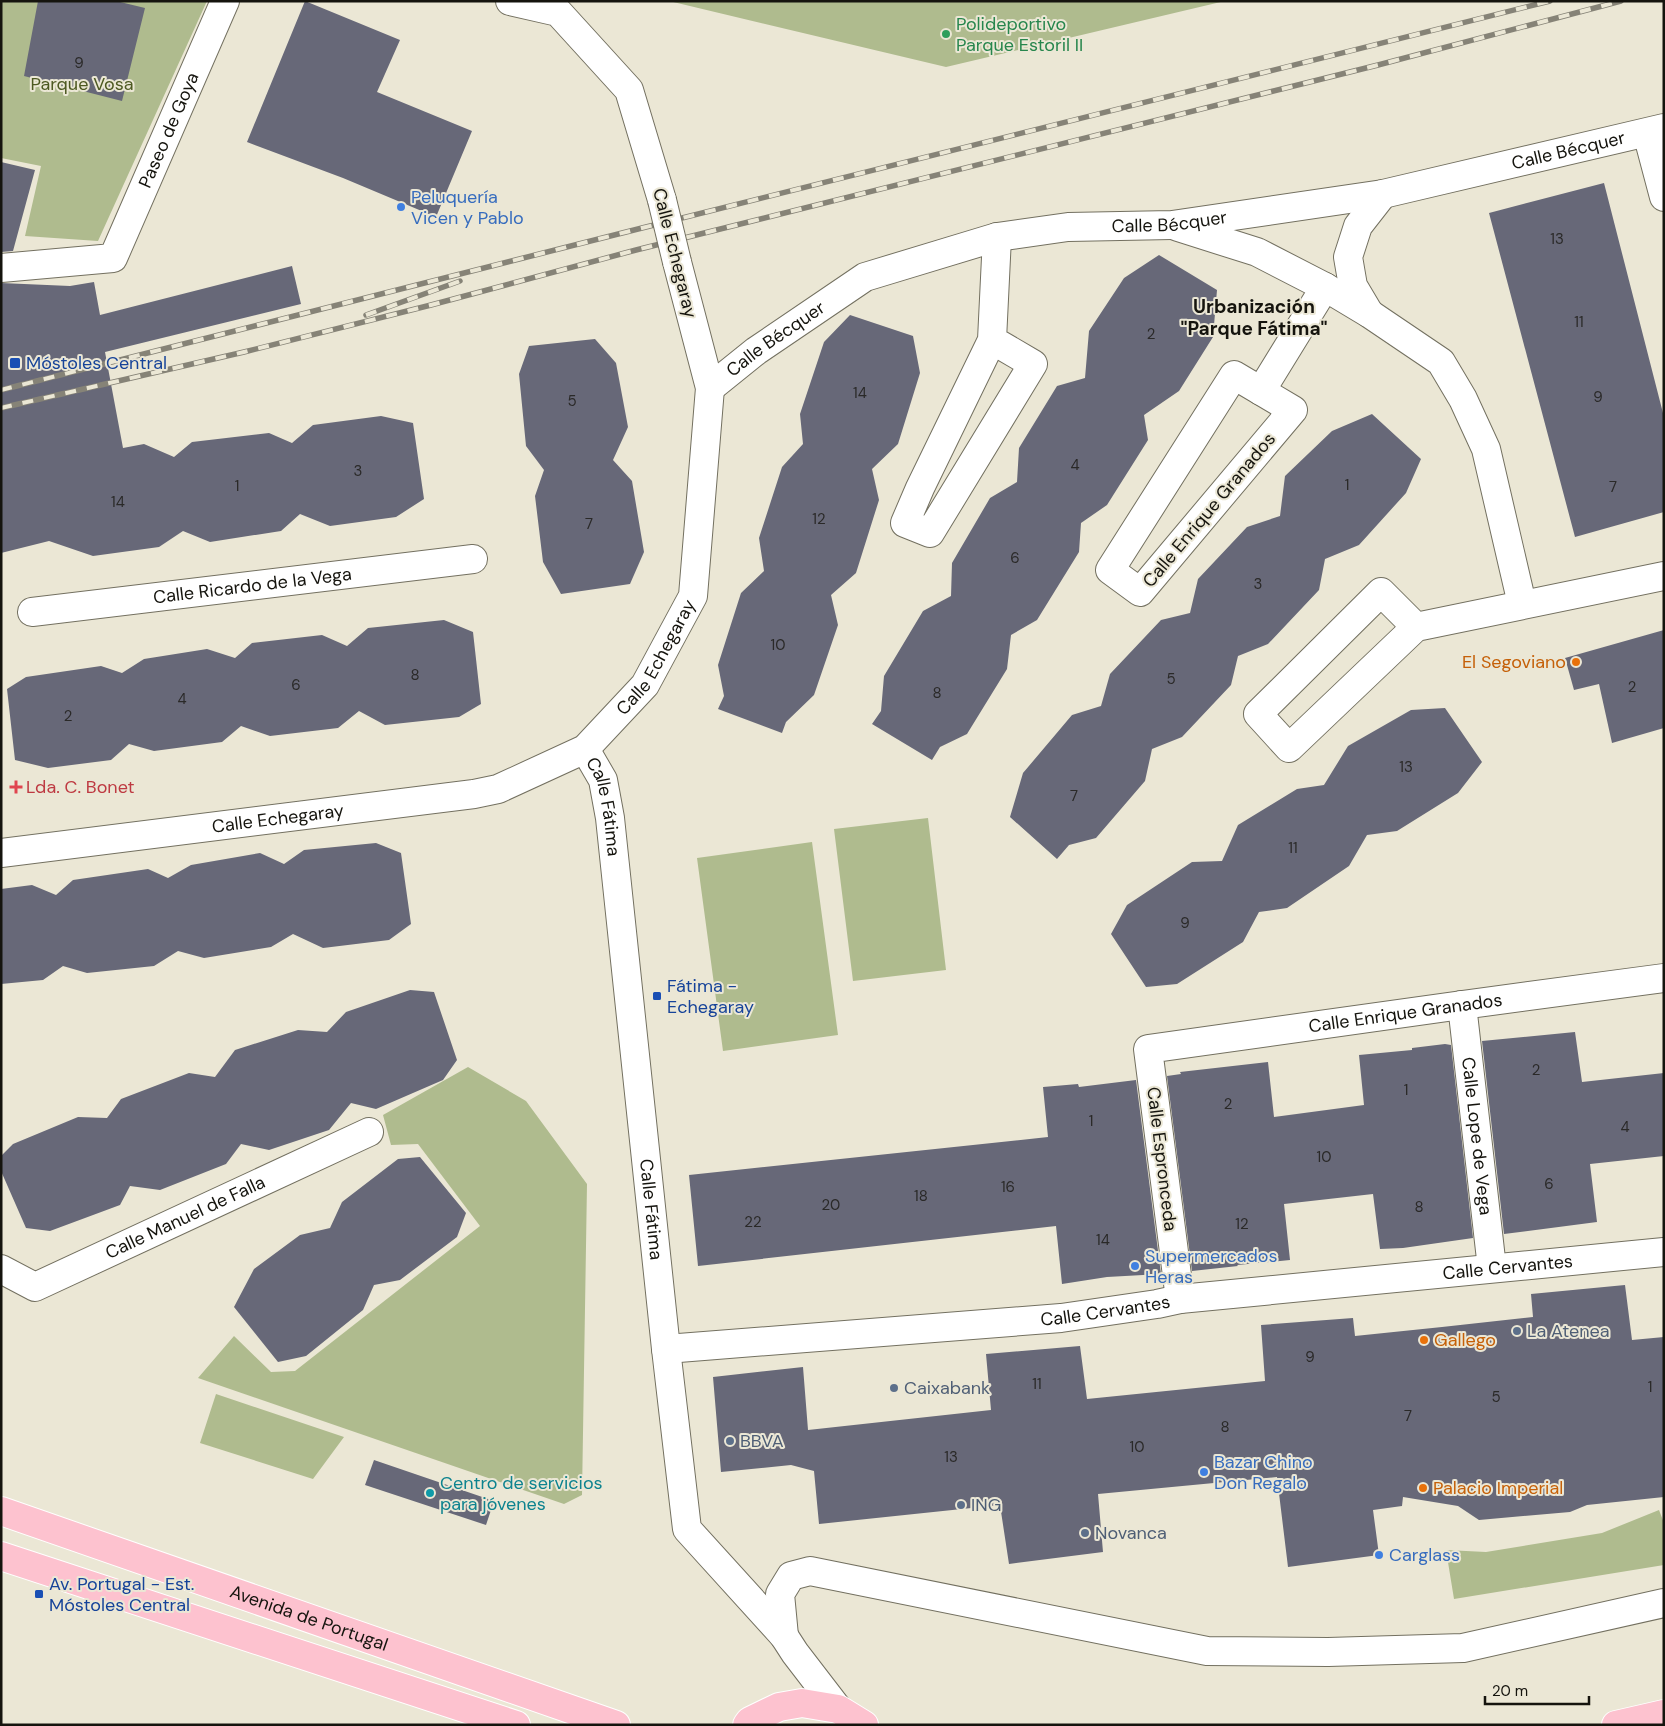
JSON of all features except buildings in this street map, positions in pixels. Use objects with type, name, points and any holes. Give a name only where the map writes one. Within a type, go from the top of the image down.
[{"type":"main road","name":"Avenida de Portugal","points":[[1,1511],[616,1725]]},
{"type":"main road","name":"Avenida de Portugal","points":[[1,1556],[516,1725]]},
{"type":"main road","points":[[747,1725],[750,1721],[780,1707],[802,1703],[838,1709],[864,1725]]},
{"type":"main road","points":[[1616,1725],[1664,1714]]},
{"type":"street","name":"Paseo de Goya","points":[[1,268],[113,258],[225,1]]},
{"type":"street","name":"Calle Echegaray","points":[[1,853],[474,794],[498,789],[585,749],[645,685],[693,596],[710,388],[662,200],[629,90],[558,12],[510,1]]},
{"type":"street","name":"Calle Bécquer","points":[[710,388],[756,351],[865,277],[997,237],[1068,227],[1172,225],[1383,194],[1656,131]]},
{"type":"street","points":[[1656,131],[1664,197]]},
{"type":"street","points":[[1370,314],[1353,286],[1348,257],[1358,226],[1383,194]]},
{"type":"street","points":[[1172,225],[1257,252],[1325,287],[1370,314],[1441,362],[1463,399],[1486,449],[1522,604]]},
{"type":"street","points":[[992,340],[1033,364],[930,533],[905,523],[992,340],[997,237]]},
{"type":"street","points":[[1261,392],[1325,287]]},
{"type":"street","name":"Calle Enrique Granados","points":[[1234,375],[1261,392],[1293,410],[1140,592],[1110,570],[1234,375]]},
{"type":"street","name":"Calle Ricardo de la Vega","points":[[32,612],[473,560]]},
{"type":"street","points":[[1416,627],[1380,592],[1258,714],[1289,748],[1416,627],[1664,576]]},
{"type":"street","name":"Calle Fátima","points":[[585,749],[603,780],[610,818],[687,1529],[784,1636]]},
{"type":"street","name":"Calle Enrique Granados","points":[[1148,1049],[1664,978]]},
{"type":"street","name":"Calle Lope de Vega","points":[[1462,1005],[1492,1268]]},
{"type":"street","name":"Calle Espronceda","points":[[1148,1049],[1180,1299]]},
{"type":"street","name":"Calle Manuel de Falla","points":[[1,1269],[35,1287],[369,1132]]},
{"type":"street","name":"Calle Cervantes","points":[[666,1349],[1062,1318],[1180,1299],[1664,1252]]},
{"type":"street","points":[[838,1709],[784,1636],[780,1594],[791,1576],[810,1571],[1207,1651],[1328,1652],[1463,1648],[1664,1603]]},
{"type":"green space","name":"Parque Vosa","points":[[1,1],[207,1],[98,241],[25,236],[41,166],[1,158]]},
{"type":"green space","name":"Polideportivo Parque Estoril II","points":[[669,1],[1225,1],[946,67]]},
{"type":"green space","points":[[928,818],[946,970],[853,981],[834,829]]},
{"type":"green space","points":[[812,842],[838,1035],[723,1051],[697,858]]},
{"type":"green space","points":[[468,1067],[526,1101],[587,1184],[582,1495],[564,1504],[198,1378],[234,1336],[271,1372],[295,1371],[480,1226],[418,1144],[391,1145],[383,1115]]},
{"type":"green space","points":[[216,1394],[344,1437],[313,1479],[200,1443]]},
{"type":"green space","points":[[1659,1510],[1664,1523],[1664,1565],[1454,1599],[1446,1550],[1486,1552],[1602,1533]]},
{"type":"railway","points":[[1,390],[1550,1]]},
{"type":"railway","points":[[1,408],[244,352],[431,305],[636,250],[1378,65],[1621,1]]},
{"type":"railway","points":[[366,315],[460,281]]},
{"type":"place","name":"Polideportivo Parque Estoril II","points":[[946,34]]},
{"type":"place","name":"Peluquería Vicen y Pablo","points":[[401,207]]},
{"type":"place","name":"Móstoles Central","points":[[15,363]]},
{"type":"place","name":"El Segoviano","points":[[1576,662]]},
{"type":"place","name":"Lda. C. Bonet","points":[[16,787]]},
{"type":"place","name":"Fátima - Echegaray","points":[[657,996]]},
{"type":"place","name":"Supermercados Heras","points":[[1135,1266]]},
{"type":"place","name":"La Atenea","points":[[1517,1331]]},
{"type":"place","name":"Gallego","points":[[1424,1340]]},
{"type":"place","name":"Caixabank","points":[[894,1388]]},
{"type":"place","name":"BBVA","points":[[730,1441]]},
{"type":"place","name":"Bazar Chino Don Regalo","points":[[1204,1472]]},
{"type":"place","name":"Palacio Imperial","points":[[1423,1488]]},
{"type":"place","name":"Centro de servicios para jóvenes","points":[[430,1493]]},
{"type":"place","name":"ING","points":[[961,1505]]},
{"type":"place","name":"Novanca","points":[[1085,1533]]},
{"type":"place","name":"Carglass","points":[[1379,1555]]},
{"type":"place","name":"Av. Portugal - Est. Móstoles Central","points":[[39,1594]]},
{"type":"district","name":"Urbanización \"Parque Fátima\"","points":[[1254,317]]}]
